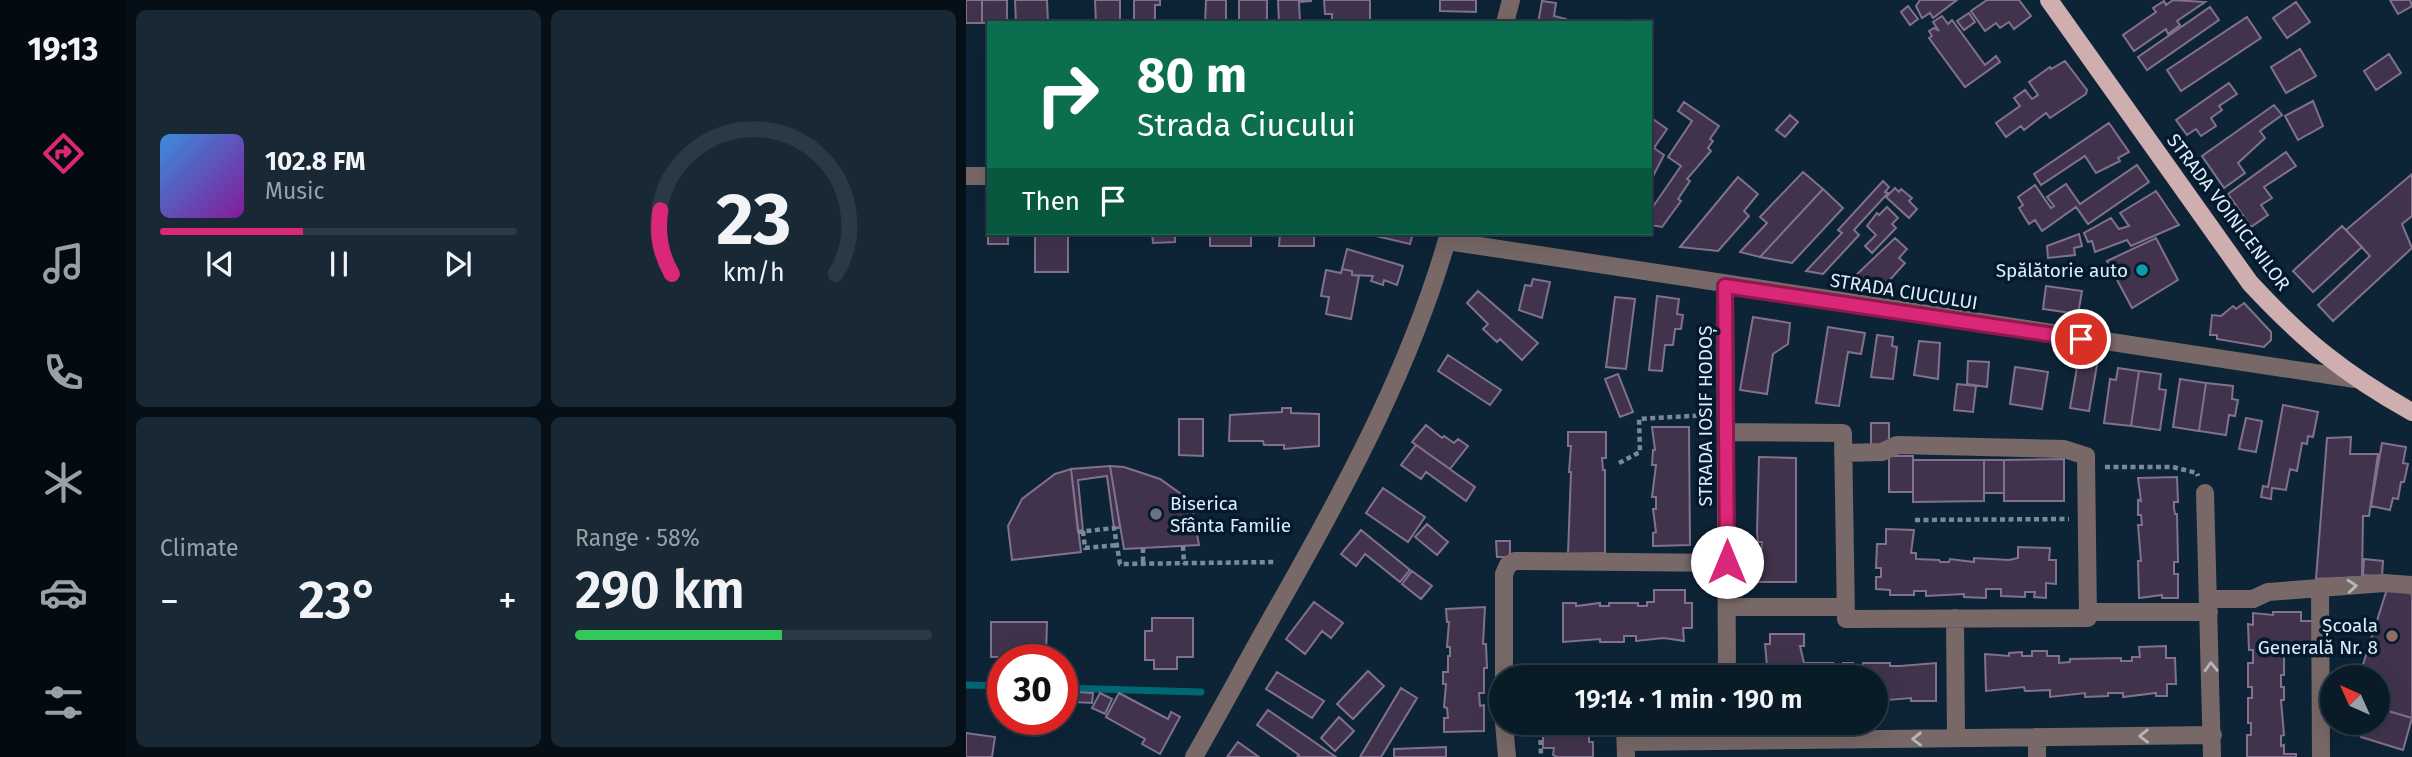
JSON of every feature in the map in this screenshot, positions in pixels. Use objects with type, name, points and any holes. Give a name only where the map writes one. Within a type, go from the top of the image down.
[{"type":"main road","name":"STRADA VOINICENILOR","points":[[2049,0],[2250,283],[2286,322],[2355,379],[2412,412]]},
{"type":"street","points":[[1506,21],[1511,0]]},
{"type":"street","points":[[966,176],[987,176]]},
{"type":"street","points":[[1194,757],[1339,496],[1378,419],[1415,335],[1448,237]]},
{"type":"street","name":"STRADA CIUCULUI","points":[[1448,237],[1725,286],[2355,379]]},
{"type":"street","name":"STRADA IOSIF HODOȘ","points":[[1725,286],[1727,665]]},
{"type":"street","points":[[1726,432],[1843,433],[1843,453],[1845,607],[1846,619],[2088,618],[2086,456],[2064,449],[1897,446],[1882,452],[1843,453]]},
{"type":"street","points":[[2205,494],[2212,757]]},
{"type":"street","points":[[1504,665],[1504,574],[1508,565],[1515,561],[1727,562]]},
{"type":"street","points":[[2088,612],[2209,606],[2253,599],[2268,592],[2384,583],[2412,584]]},
{"type":"street","points":[[2320,589],[2321,757]]},
{"type":"street","points":[[1727,607],[1845,607]]},
{"type":"street","points":[[1955,618],[1956,738]]},
{"type":"street","points":[[1505,735],[1507,757]]},
{"type":"street","points":[[1728,735],[1728,741]]},
{"type":"street","points":[[1626,750],[1728,741],[1806,749],[1956,738],[2213,735]]},
{"type":"street","points":[[2037,737],[2037,757]]},
{"type":"path","points":[[1619,463],[1640,452],[1639,419],[1708,415]]},
{"type":"path","points":[[2086,467],[2173,467],[2197,473],[2205,494]]},
{"type":"path","points":[[1915,520],[2087,518]]},
{"type":"path","points":[[1117,545],[1085,548],[1081,532],[1117,527],[1120,564],[1276,562]]},
{"type":"path","points":[[1183,546],[1184,564]]},
{"type":"path","points":[[1143,548],[1143,564]]},
{"type":"path","points":[[1540,735],[1541,757]]},
{"type":"building","points":[[966,0],[982,0],[982,23],[966,23]]},
{"type":"building","points":[[982,0],[1007,0],[1007,21],[982,23]]},
{"type":"building","points":[[1015,0],[1047,0],[1048,21],[1016,21]]},
{"type":"building","points":[[1095,0],[1120,0],[1120,21],[1096,21]]},
{"type":"building","points":[[1134,0],[1160,0],[1160,5],[1155,5],[1155,21],[1134,21]]},
{"type":"building","points":[[1206,0],[1226,0],[1226,21],[1205,21]]},
{"type":"building","points":[[1239,0],[1267,0],[1267,21],[1239,21]]},
{"type":"building","points":[[1278,0],[1311,0],[1299,2],[1300,21],[1279,21]]},
{"type":"building","points":[[1324,0],[1370,0],[1370,21],[1332,21],[1332,14],[1325,14]]},
{"type":"building","points":[[1440,0],[1476,0],[1476,12],[1440,11]]},
{"type":"building","points":[[1920,0],[1957,0],[1933,18],[1930,13],[1922,18],[1916,6]]},
{"type":"building","points":[[1987,0],[2019,0],[2031,16],[2014,29],[2009,22],[2000,28],[1996,23],[1985,31],[1971,11]]},
{"type":"building","points":[[2173,0],[2205,2],[2177,21],[2180,25],[2168,34],[2166,29],[2134,51],[2123,35],[2156,12],[2153,8],[2164,1],[2166,5]]},
{"type":"building","points":[[2390,0],[2410,0],[2412,6],[2398,14]]},
{"type":"building","points":[[1542,1],[1556,3],[1554,16],[1566,19],[1566,21],[1538,21]]},
{"type":"building","points":[[2296,2],[2310,22],[2287,38],[2273,18]]},
{"type":"building","points":[[1908,6],[1918,19],[1910,25],[1901,12]]},
{"type":"building","points":[[2210,7],[2219,20],[2147,70],[2138,57]]},
{"type":"building","points":[[1969,13],[1975,22],[1964,30],[1957,21]]},
{"type":"building","points":[[1942,16],[1948,24],[1952,20],[1985,65],[1996,56],[2000,62],[1965,87],[1929,38],[1932,36],[1929,31],[1934,28],[1939,31],[1933,22]]},
{"type":"building","points":[[2247,17],[2261,38],[2181,91],[2167,70]]},
{"type":"building","points":[[2300,49],[2316,76],[2286,93],[2271,67]]},
{"type":"building","points":[[2389,54],[2401,73],[2376,90],[2364,71]]},
{"type":"building","points":[[2065,61],[2087,90],[2086,94],[2050,118],[2046,113],[2024,130],[2021,126],[2006,137],[1996,123],[2020,106],[2014,98],[2025,90],[2032,99],[2038,95],[2029,82],[2050,67],[2051,69]]},
{"type":"building","points":[[2229,83],[2237,94],[2219,106],[2222,110],[2211,118],[2216,126],[2201,136],[2196,129],[2187,135],[2176,120]]},
{"type":"building","points":[[2313,101],[2323,126],[2298,140],[2285,116]]},
{"type":"building","points":[[1684,102],[1719,126],[1710,139],[1713,141],[1708,148],[1711,151],[1687,179],[1690,181],[1678,199],[1681,201],[1662,227],[1652,225],[1652,208],[1681,166],[1668,157],[1692,121],[1678,111]]},
{"type":"building","points":[[2274,105],[2282,115],[2260,131],[2265,138],[2238,163],[2245,173],[2224,188],[2202,156]]},
{"type":"building","points":[[1790,115],[1798,122],[1785,137],[1776,130]]},
{"type":"building","points":[[1652,118],[1667,129],[1654,148],[1664,155],[1652,178]]},
{"type":"building","points":[[2109,123],[2129,152],[2118,158],[2120,161],[2096,173],[2085,156],[2041,185],[2034,174]]},
{"type":"building","points":[[2286,152],[2296,166],[2264,187],[2272,198],[2261,205],[2268,215],[2251,227],[2228,194]]},
{"type":"building","points":[[2137,165],[2149,182],[2088,224],[2076,207],[2042,231],[2035,220],[2029,224],[2019,208],[2023,205],[2018,197],[2035,185],[2051,208],[2054,206],[2047,197],[2066,184],[2080,204]]},
{"type":"building","points":[[1803,172],[1823,189],[1760,257],[1740,252],[1767,223],[1760,217]]},
{"type":"building","points":[[2412,174],[2412,216],[2402,224],[2412,248],[2333,321],[2318,305],[2370,256],[2346,230]]},
{"type":"building","points":[[1738,177],[1758,194],[1744,211],[1749,216],[1718,251],[1680,247]]},
{"type":"building","points":[[1883,181],[1889,187],[1885,192],[1888,193],[1854,230],[1859,235],[1823,274],[1806,271],[1842,233],[1838,230]]},
{"type":"building","points":[[1895,188],[1899,192],[1901,189],[1912,198],[1909,201],[1917,209],[1909,218],[1886,197]]},
{"type":"building","points":[[1823,189],[1843,208],[1792,263],[1760,257]]},
{"type":"building","points":[[2156,191],[2179,225],[2131,246],[2127,240],[2095,252],[2092,241],[2088,242],[2084,233],[2111,218],[2119,229],[2129,226],[2120,213]]},
{"type":"building","points":[[1887,207],[1898,218],[1892,224],[1896,228],[1872,253],[1865,246],[1876,235],[1867,226],[1877,213],[1879,215]]},
{"type":"building","points":[[2342,226],[2362,247],[2313,292],[2293,271]]},
{"type":"building","points":[[2079,234],[2082,246],[2074,248],[2075,255],[2048,258],[2047,246]]},
{"type":"building","points":[[988,235],[1008,235],[1008,244],[988,244]]},
{"type":"building","points":[[1035,235],[1068,235],[1068,272],[1035,272]]},
{"type":"building","points":[[1152,235],[1175,235],[1175,242],[1153,243]]},
{"type":"building","points":[[1210,235],[1251,235],[1251,246],[1210,246]]},
{"type":"building","points":[[1280,235],[1314,235],[1314,246],[1279,246]]},
{"type":"building","points":[[1376,235],[1412,235],[1410,244]]},
{"type":"building","points":[[1895,238],[1907,249],[1899,258],[1905,263],[1888,282],[1854,277]]},
{"type":"building","name":"Spălătorie auto","points":[[2156,238],[2178,280],[2132,308],[2107,261]]},
{"type":"building","points":[[1347,249],[1403,266],[1397,285],[1384,280],[1383,285],[1371,281],[1373,276],[1352,275],[1352,271],[1342,269]]},
{"type":"building","points":[[1342,269],[1359,276],[1351,319],[1326,314],[1329,297],[1321,296],[1326,270],[1341,273]]},
{"type":"building","points":[[1533,279],[1550,282],[1542,318],[1519,310],[1525,285],[1531,286]]},
{"type":"building","points":[[2046,286],[2082,291],[2078,314],[2043,309]]},
{"type":"building","points":[[1478,291],[1538,343],[1522,360],[1500,339],[1497,342],[1483,329],[1488,324],[1467,303]]},
{"type":"building","points":[[1657,296],[1679,299],[1677,314],[1683,315],[1681,329],[1675,329],[1673,345],[1665,345],[1662,371],[1649,370]]},
{"type":"building","points":[[1615,297],[1635,299],[1626,369],[1606,367]]},
{"type":"building","points":[[2244,303],[2271,332],[2271,340],[2264,347],[2217,339],[2217,335],[2210,335],[2212,315],[2221,316],[2233,306],[2236,309]]},
{"type":"building","points":[[1753,317],[1790,323],[1788,344],[1773,354],[1767,394],[1740,390]]},
{"type":"building","points":[[1828,327],[1865,333],[1861,354],[1848,352],[1839,406],[1816,403]]},
{"type":"building","points":[[1877,335],[1893,337],[1892,346],[1897,347],[1893,379],[1871,377]]},
{"type":"building","points":[[1919,341],[1940,343],[1938,379],[1914,375]]},
{"type":"building","points":[[1448,355],[1501,390],[1490,405],[1438,371]]},
{"type":"building","points":[[1968,361],[1989,362],[1987,387],[1967,384]]},
{"type":"building","points":[[2078,362],[2097,365],[2089,411],[2070,408]]},
{"type":"building","points":[[2015,367],[2048,372],[2042,409],[2010,404]]},
{"type":"building","points":[[2118,368],[2139,371],[2131,426],[2104,423],[2110,379],[2116,380]]},
{"type":"building","points":[[2139,371],[2161,374],[2159,389],[2166,390],[2160,430],[2131,426]]},
{"type":"building","points":[[1618,374],[1633,412],[1620,417],[1605,379]]},
{"type":"building","points":[[2180,379],[2206,383],[2199,431],[2173,427]]},
{"type":"building","points":[[2206,383],[2233,386],[2232,399],[2238,400],[2235,416],[2229,415],[2226,435],[2199,431]]},
{"type":"building","points":[[1957,384],[1976,386],[1973,412],[1954,410]]},
{"type":"building","points":[[2283,405],[2318,412],[2313,437],[2308,436],[2307,444],[2302,443],[2297,471],[2290,469],[2286,490],[2272,488],[2271,499],[2261,497],[2263,486],[2268,487]]},
{"type":"building","points":[[1282,408],[1291,408],[1291,413],[1319,414],[1319,446],[1284,449],[1284,445],[1264,445],[1263,441],[1229,441],[1230,415],[1282,412]]},
{"type":"building","points":[[2246,418],[2262,421],[2256,452],[2239,449]]},
{"type":"building","points":[[1179,419],[1203,419],[1203,456],[1179,455]]},
{"type":"building","points":[[1871,423],[1889,423],[1889,445],[1871,445]]},
{"type":"building","points":[[1426,425],[1442,438],[1444,436],[1454,443],[1458,439],[1468,446],[1450,469],[1412,442]]},
{"type":"building","points":[[1652,427],[1689,427],[1690,545],[1653,546],[1653,533],[1656,532],[1653,509],[1656,509],[1656,497],[1652,497],[1656,465],[1652,465],[1655,450]]},
{"type":"building","points":[[1568,432],[1606,432],[1606,458],[1602,458],[1605,470],[1605,553],[1568,554],[1571,446],[1568,446]]},
{"type":"building","points":[[2351,437],[2350,454],[2378,454],[2369,516],[2363,516],[2362,577],[2316,579],[2327,438]]},
{"type":"building","points":[[2382,443],[2406,447],[2403,463],[2408,464],[2404,482],[2401,482],[2398,499],[2393,498],[2390,510],[2371,506]]},
{"type":"building","points":[[1416,445],[1475,487],[1466,501],[1426,472],[1421,479],[1401,465]]},
{"type":"building","points":[[1889,456],[1913,456],[1913,492],[1889,492]]},
{"type":"building","points":[[1759,457],[1796,458],[1796,582],[1757,582],[1757,555],[1761,555],[1762,542],[1758,542],[1757,532]]},
{"type":"building","points":[[2064,459],[2064,501],[2004,501],[2004,460]]},
{"type":"building","points":[[1913,460],[1984,460],[1984,501],[1913,502]]},
{"type":"building","points":[[1984,460],[2004,460],[2004,493],[1984,493]]},
{"type":"building","name":"Biserica Sfânta Familie","points":[[1110,466],[1124,467],[1160,479],[1191,501],[1199,545],[1124,549]]},
{"type":"building","points":[[1110,466],[1120,527],[1114,528],[1107,476],[1078,480],[1083,531],[1078,532],[1071,469]]},
{"type":"building","points":[[1071,469],[1081,552],[1012,560],[1008,526],[1022,499],[1055,474]]},
{"type":"building","points":[[2177,477],[2178,502],[2174,502],[2174,508],[2177,514],[2178,562],[2174,562],[2174,574],[2178,574],[2178,598],[2162,598],[2162,595],[2139,598],[2138,561],[2141,561],[2138,525],[2142,525],[2141,515],[2138,515],[2138,500],[2141,501],[2138,478]]},
{"type":"building","points":[[1383,488],[1425,517],[1408,542],[1366,513]]},
{"type":"building","points":[[1427,524],[1448,542],[1437,555],[1415,537]]},
{"type":"building","points":[[1886,529],[1914,530],[1911,553],[1916,553],[1916,559],[1940,562],[1949,562],[1950,559],[1974,562],[1974,558],[2009,560],[2018,558],[2018,547],[2050,548],[2049,560],[2056,560],[2056,584],[2046,583],[2046,598],[2034,597],[2035,592],[2025,592],[2025,597],[2001,596],[2001,589],[1986,589],[1986,598],[1964,597],[1964,594],[1926,596],[1926,591],[1914,591],[1914,595],[1890,595],[1890,590],[1876,589],[1876,577],[1881,577],[1881,568],[1876,568],[1877,544],[1886,544]]},
{"type":"building","points":[[1361,530],[1410,570],[1400,582],[1365,554],[1356,566],[1341,554]]},
{"type":"building","points":[[1496,541],[1510,541],[1510,557],[1497,557]]},
{"type":"building","points":[[2364,559],[2383,561],[2382,576],[2363,575]]},
{"type":"building","points":[[1412,571],[1432,586],[1421,599],[1402,584]]},
{"type":"building","points":[[2388,586],[2412,594],[2412,718],[2390,712],[2390,665],[2363,665]]},
{"type":"building","points":[[1654,590],[1685,590],[1685,603],[1692,603],[1692,628],[1683,628],[1684,641],[1664,638],[1636,641],[1636,636],[1624,636],[1624,642],[1600,642],[1600,639],[1563,642],[1563,603],[1576,603],[1576,606],[1600,603],[1600,606],[1609,606],[1609,603],[1638,603],[1638,606],[1647,606],[1647,602],[1654,602]]},
{"type":"building","points":[[1314,602],[1343,623],[1331,638],[1322,631],[1305,654],[1286,639]]},
{"type":"building","points":[[1485,607],[1483,644],[1486,644],[1487,668],[1484,668],[1484,693],[1479,693],[1480,706],[1484,705],[1484,731],[1444,732],[1444,718],[1448,718],[1447,708],[1444,707],[1446,684],[1443,684],[1443,672],[1448,672],[1450,656],[1450,647],[1447,647],[1449,622],[1446,609]]},
{"type":"building","points":[[2273,612],[2301,612],[2301,621],[2313,621],[2313,650],[2290,646],[2290,652],[2284,652],[2284,675],[2281,675],[2281,687],[2284,687],[2284,700],[2281,700],[2284,735],[2281,736],[2281,746],[2284,745],[2284,754],[2296,754],[2296,757],[2247,757],[2247,735],[2251,735],[2248,698],[2252,698],[2252,687],[2248,687],[2248,663],[2253,663],[2253,650],[2249,650],[2248,624],[2253,625],[2253,613],[2273,615]]},
{"type":"building","points":[[1152,618],[1193,618],[1193,657],[1177,657],[1177,669],[1154,669],[1154,660],[1145,660],[1145,631],[1152,631]]},
{"type":"building","points":[[991,622],[1047,622],[1046,644],[991,644]]},
{"type":"building","points":[[1770,634],[1804,634],[1804,646],[1800,646],[1804,663],[1832,665],[1767,665],[1765,644],[1770,644]]},
{"type":"building","points":[[2166,646],[2166,658],[2175,658],[2176,684],[2167,684],[2167,696],[2156,696],[2156,693],[2123,697],[2123,693],[2108,693],[2108,696],[2085,697],[2085,693],[2050,697],[2050,690],[2025,691],[2024,687],[1986,691],[1985,654],[2009,656],[2009,653],[2022,652],[2022,656],[2032,656],[2032,651],[2047,651],[2047,656],[2059,656],[2059,663],[2070,662],[2070,659],[2121,658],[2121,661],[2132,661],[2132,657],[2140,657],[2139,647]]},
{"type":"building","points":[[1863,663],[1890,663],[1890,666],[1900,666],[1936,663],[1936,701],[1911,701],[1911,698],[1888,700],[1888,665]]},
{"type":"building","points":[[1368,671],[1384,686],[1353,719],[1337,704]]},
{"type":"building","points":[[1277,672],[1324,701],[1312,718],[1266,689]]},
{"type":"building","points":[[1401,688],[1417,698],[1381,757],[1360,757]]},
{"type":"building","points":[[1078,692],[1093,693],[1092,703],[1078,702]]},
{"type":"building","points":[[1100,693],[1112,699],[1105,714],[1092,708]]},
{"type":"building","points":[[1119,693],[1168,719],[1171,712],[1180,717],[1160,754],[1142,744],[1145,739],[1106,717]]},
{"type":"building","points":[[1268,710],[1336,757],[1297,757],[1299,755],[1257,725]]},
{"type":"building","points":[[2390,712],[2412,718],[2403,750],[2361,737],[2390,735]]},
{"type":"building","points":[[1339,717],[1354,731],[1335,751],[1321,738]]},
{"type":"building","points":[[966,733],[995,737],[992,757],[966,757]]},
{"type":"building","points":[[1543,735],[1589,735],[1589,742],[1593,742],[1593,757],[1557,757],[1553,755],[1554,748],[1543,748]]},
{"type":"building","points":[[1238,742],[1259,757],[1227,757]]},
{"type":"building","points":[[1446,747],[1446,757],[1394,757],[1394,749]]},
{"type":"waterway","points":[[966,685],[987,686]]},
{"type":"waterway","points":[[1078,688],[1201,692]]},
{"type":"place","name":"Spălătorie auto","points":[[2142,270]]},
{"type":"place","name":"Biserica Sfânta Familie","points":[[1156,514]]},
{"type":"place","name":"Școala Generală Nr. 8","points":[[2392,636]]},
{"type":"route","points":[[1727,562],[1725,286],[2081,339]]}]
